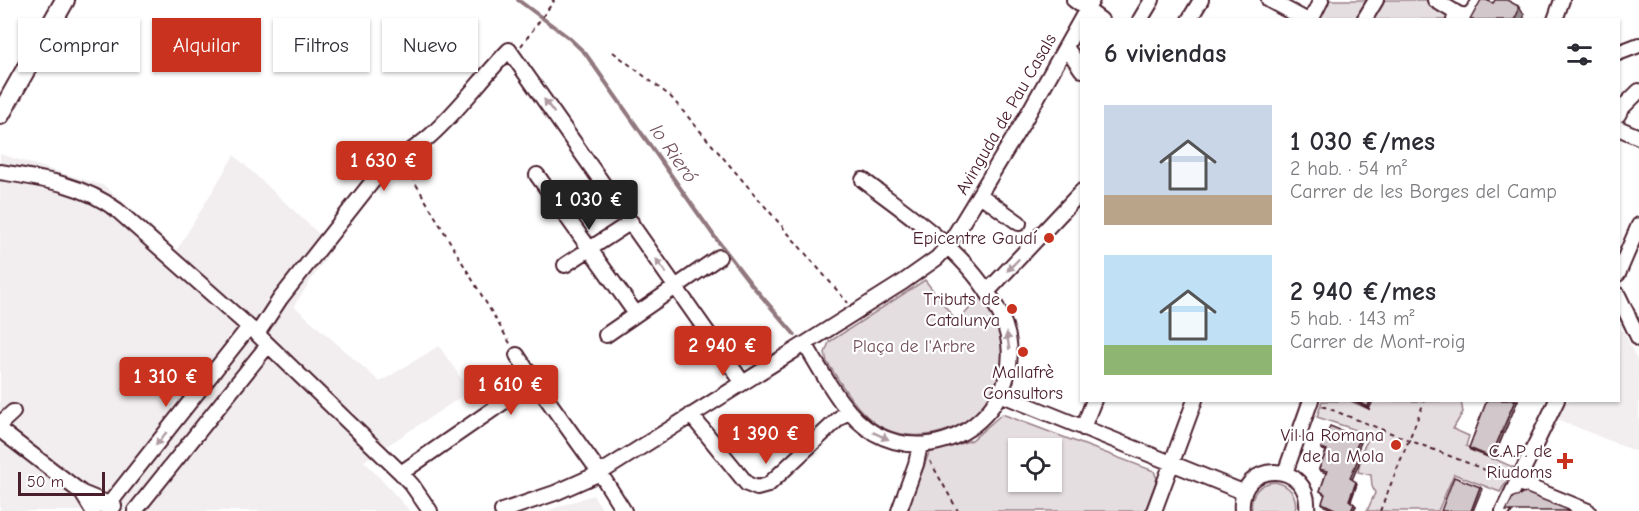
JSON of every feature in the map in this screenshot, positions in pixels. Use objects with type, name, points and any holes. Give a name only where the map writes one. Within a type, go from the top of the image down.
[{"type":"main road","points":[[0,115],[65,0]]},
{"type":"street","points":[[1074,0],[1090,5],[1100,18]]},
{"type":"street","points":[[1141,18],[1152,0]]},
{"type":"street","points":[[1190,18],[1201,0]]},
{"type":"street","points":[[1269,0],[1302,18]]},
{"type":"street","points":[[1312,18],[1321,0]]},
{"type":"street","points":[[1365,18],[1375,0]]},
{"type":"street","points":[[1435,0],[1456,17],[1467,16],[1481,0]]},
{"type":"street","points":[[1556,18],[1562,0]]},
{"type":"street","name":"Avinguda de Pau Casals","points":[[948,246],[1080,22]]},
{"type":"street","points":[[1620,52],[1639,45]]},
{"type":"street","points":[[1066,47],[1080,67]]},
{"type":"street","points":[[0,430],[82,493],[108,509],[280,299],[372,182],[387,166],[438,128],[509,50],[743,383]]},
{"type":"street","points":[[1620,111],[1639,90]]},
{"type":"street","points":[[1620,129],[1639,137]]},
{"type":"street","points":[[0,172],[63,183],[107,202],[253,330],[401,473],[430,511]]},
{"type":"street","points":[[537,175],[636,314]]},
{"type":"street","points":[[805,344],[848,410],[867,428],[883,437],[902,443],[920,445],[947,440],[963,433],[985,416],[1000,394],[1008,368],[1008,342],[1001,316],[987,292],[948,246],[863,180]]},
{"type":"street","points":[[987,292],[1080,193]]},
{"type":"street","points":[[980,195],[1019,222]]},
{"type":"street","points":[[565,265],[630,222]]},
{"type":"street","points":[[1620,269],[1639,225]]},
{"type":"street","points":[[502,511],[555,493],[600,474],[926,267],[948,246]]},
{"type":"street","points":[[606,335],[719,257]]},
{"type":"street","points":[[1620,299],[1639,339]]},
{"type":"street","points":[[135,511],[268,345]]},
{"type":"street","points":[[517,355],[624,511]]},
{"type":"street","points":[[401,473],[534,381]]},
{"type":"street","points":[[1000,394],[1243,492]]},
{"type":"street","points":[[1083,428],[1093,402]]},
{"type":"street","points":[[1154,511],[1194,402]]},
{"type":"street","points":[[1285,473],[1311,402]]},
{"type":"street","points":[[1503,511],[1556,402]]},
{"type":"street","points":[[691,416],[747,484],[757,488],[768,485],[848,410]]},
{"type":"street","points":[[0,424],[13,412]]},
{"type":"street","points":[[899,511],[916,464],[920,445]]},
{"type":"street","points":[[1242,511],[1243,492],[1253,479],[1269,472],[1285,473],[1299,481],[1308,502],[1307,511]]},
{"type":"street","points":[[1517,482],[1588,511]]},
{"type":"path","points":[[509,50],[518,50],[554,1],[552,0]]},
{"type":"path","points":[[613,52],[670,96],[856,312]]},
{"type":"path","points":[[401,157],[517,355]]},
{"type":"path","points":[[1314,402],[1517,482]]},
{"type":"path","points":[[1380,511],[1424,402]]},
{"type":"path","points":[[920,445],[958,511]]},
{"type":"shaded area","points":[[0,154],[105,186],[177,250],[234,155],[333,247],[294,306],[380,382],[439,346],[470,391],[364,461],[410,511],[0,511]]},
{"type":"shaded area","points":[[1620,330],[1623,330],[1639,364],[1639,453],[1557,419],[1566,402],[1620,402]]},
{"type":"shaded area","points":[[593,495],[604,511],[546,511]]},
{"type":"green space","points":[[1313,0],[1450,0],[1477,15],[1476,18],[1303,18]]},
{"type":"green space","name":"Plaça de l'Arbre","points":[[925,280],[955,319],[960,319],[981,296],[1000,333],[1003,364],[994,392],[983,408],[968,420],[950,429],[931,434],[911,435],[892,432],[867,417],[843,387],[827,362],[825,353],[829,342]]},
{"type":"green space","points":[[1322,402],[1352,402],[1369,409],[1372,402],[1461,402],[1463,412],[1453,429],[1469,436],[1466,446],[1515,468],[1500,492],[1454,474],[1438,511],[1367,511],[1375,493],[1371,475],[1358,472],[1362,450],[1371,435],[1317,417]]},
{"type":"green space","points":[[1002,414],[1154,471],[1157,479],[1145,511],[907,511],[929,453],[972,440]]},
{"type":"green space","points":[[1275,482],[1292,492],[1295,511],[1252,511],[1252,500],[1256,491],[1264,485]]},
{"type":"building","points":[[1481,0],[1493,3],[1495,0],[1507,0],[1518,6],[1515,18],[1471,18]]},
{"type":"building","points":[[1358,402],[1369,402],[1368,407]]},
{"type":"building","points":[[1486,402],[1514,402],[1491,457],[1469,448]]},
{"type":"building","points":[[1330,426],[1360,438],[1352,457],[1358,459],[1350,478],[1356,482],[1349,500],[1354,504],[1351,511],[1339,511],[1322,503],[1325,494],[1320,491],[1327,471],[1319,469],[1327,450],[1321,448]]},
{"type":"building","points":[[1454,477],[1480,487],[1471,511],[1441,511]]},
{"type":"building","points":[[1526,493],[1571,511],[1506,511],[1513,497]]},
{"type":"waterway","name":"lo Rieró","points":[[518,0],[568,37],[585,53],[714,236],[795,335]]},
{"type":"place","name":"Epicentre Gaudí","points":[[1049,238]]},
{"type":"place","name":"Tributs de Catalunya","points":[[1012,309]]},
{"type":"place","name":"Mallafrè Consultors","points":[[1023,352]]},
{"type":"place","name":"Vil·la Romana de la Mola","points":[[1396,445]]},
{"type":"place","name":"C.A.P. de Riudoms","points":[[1565,461]]}]
